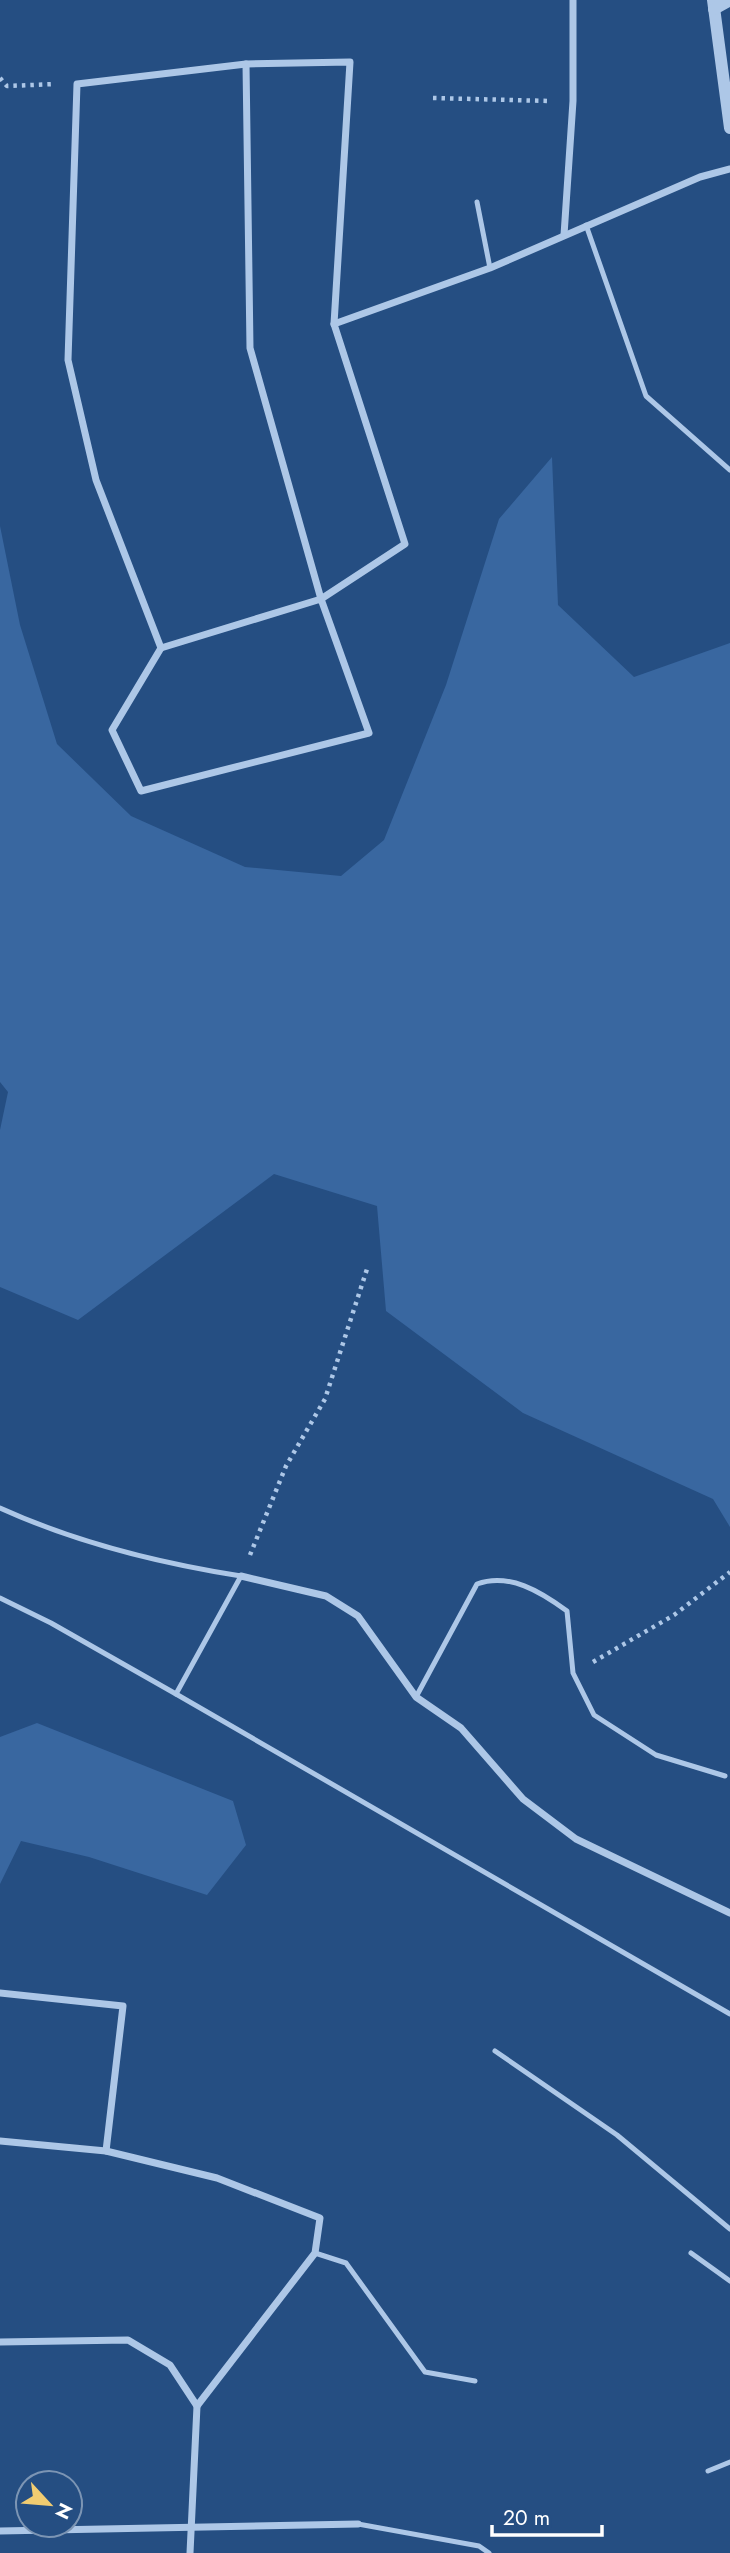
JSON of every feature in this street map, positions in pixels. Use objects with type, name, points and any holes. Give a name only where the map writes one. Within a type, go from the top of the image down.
[{"type":"street","points":[[564,235],[573,101],[573,0]]},
{"type":"street","points":[[730,0],[713,5],[730,128]]},
{"type":"street","points":[[161,648],[96,480],[68,360],[77,83],[246,64],[350,62],[334,324],[405,544],[321,599],[161,648],[113,730],[141,791],[369,733],[321,599],[250,348],[246,64]]},
{"type":"street","points":[[334,324],[490,268],[700,177],[730,169]]},
{"type":"street","points":[[241,1576],[326,1596],[358,1616],[416,1697],[461,1728],[523,1799],[576,1839],[730,1913]]},
{"type":"street","points":[[0,1993],[123,2006],[106,2151]]},
{"type":"street","points":[[0,2141],[106,2151],[217,2178],[320,2218],[314,2253],[197,2406],[190,2553]]},
{"type":"street","points":[[0,2342],[128,2340],[170,2365],[197,2406]]},
{"type":"street","points":[[0,2531],[358,2524]]},
{"type":"lane","points":[[477,202],[490,268]]},
{"type":"lane","points":[[586,225],[646,396],[730,470]]},
{"type":"lane","points":[[2,1507],[96,1546],[175,1566],[241,1576],[176,1694]]},
{"type":"lane","points":[[416,1697],[477,1584],[493,1578],[537,1590],[566,1611],[573,1673],[594,1715],[656,1755],[725,1776]]},
{"type":"lane","points":[[0,1598],[51,1623],[176,1694],[730,2014]]},
{"type":"lane","points":[[495,2051],[617,2135],[730,2229]]},
{"type":"lane","points":[[314,2253],[346,2263],[425,2372],[475,2381]]},
{"type":"lane","points":[[691,2253],[730,2281]]},
{"type":"lane","points":[[708,2471],[730,2462]]},
{"type":"lane","points":[[358,2524],[479,2546],[489,2553]]},
{"type":"path","points":[[0,78],[7,86],[77,83]]},
{"type":"path","points":[[433,98],[573,101]]},
{"type":"path","points":[[241,1576],[286,1466],[325,1399],[367,1269]]},
{"type":"path","points":[[573,1673],[674,1615],[730,1572]]},
{"type":"shaded area","points":[[552,457],[558,605],[634,677],[730,643],[730,1527],[713,1499],[523,1413],[386,1311],[377,1206],[274,1174],[78,1320],[0,1287],[0,1130],[8,1092],[0,1082],[0,526],[20,625],[57,744],[131,816],[245,867],[341,876],[384,840],[446,685],[499,519]]},
{"type":"shaded area","points":[[37,1723],[233,1801],[246,1845],[207,1895],[89,1857],[21,1841],[0,1884],[0,1737]]}]
